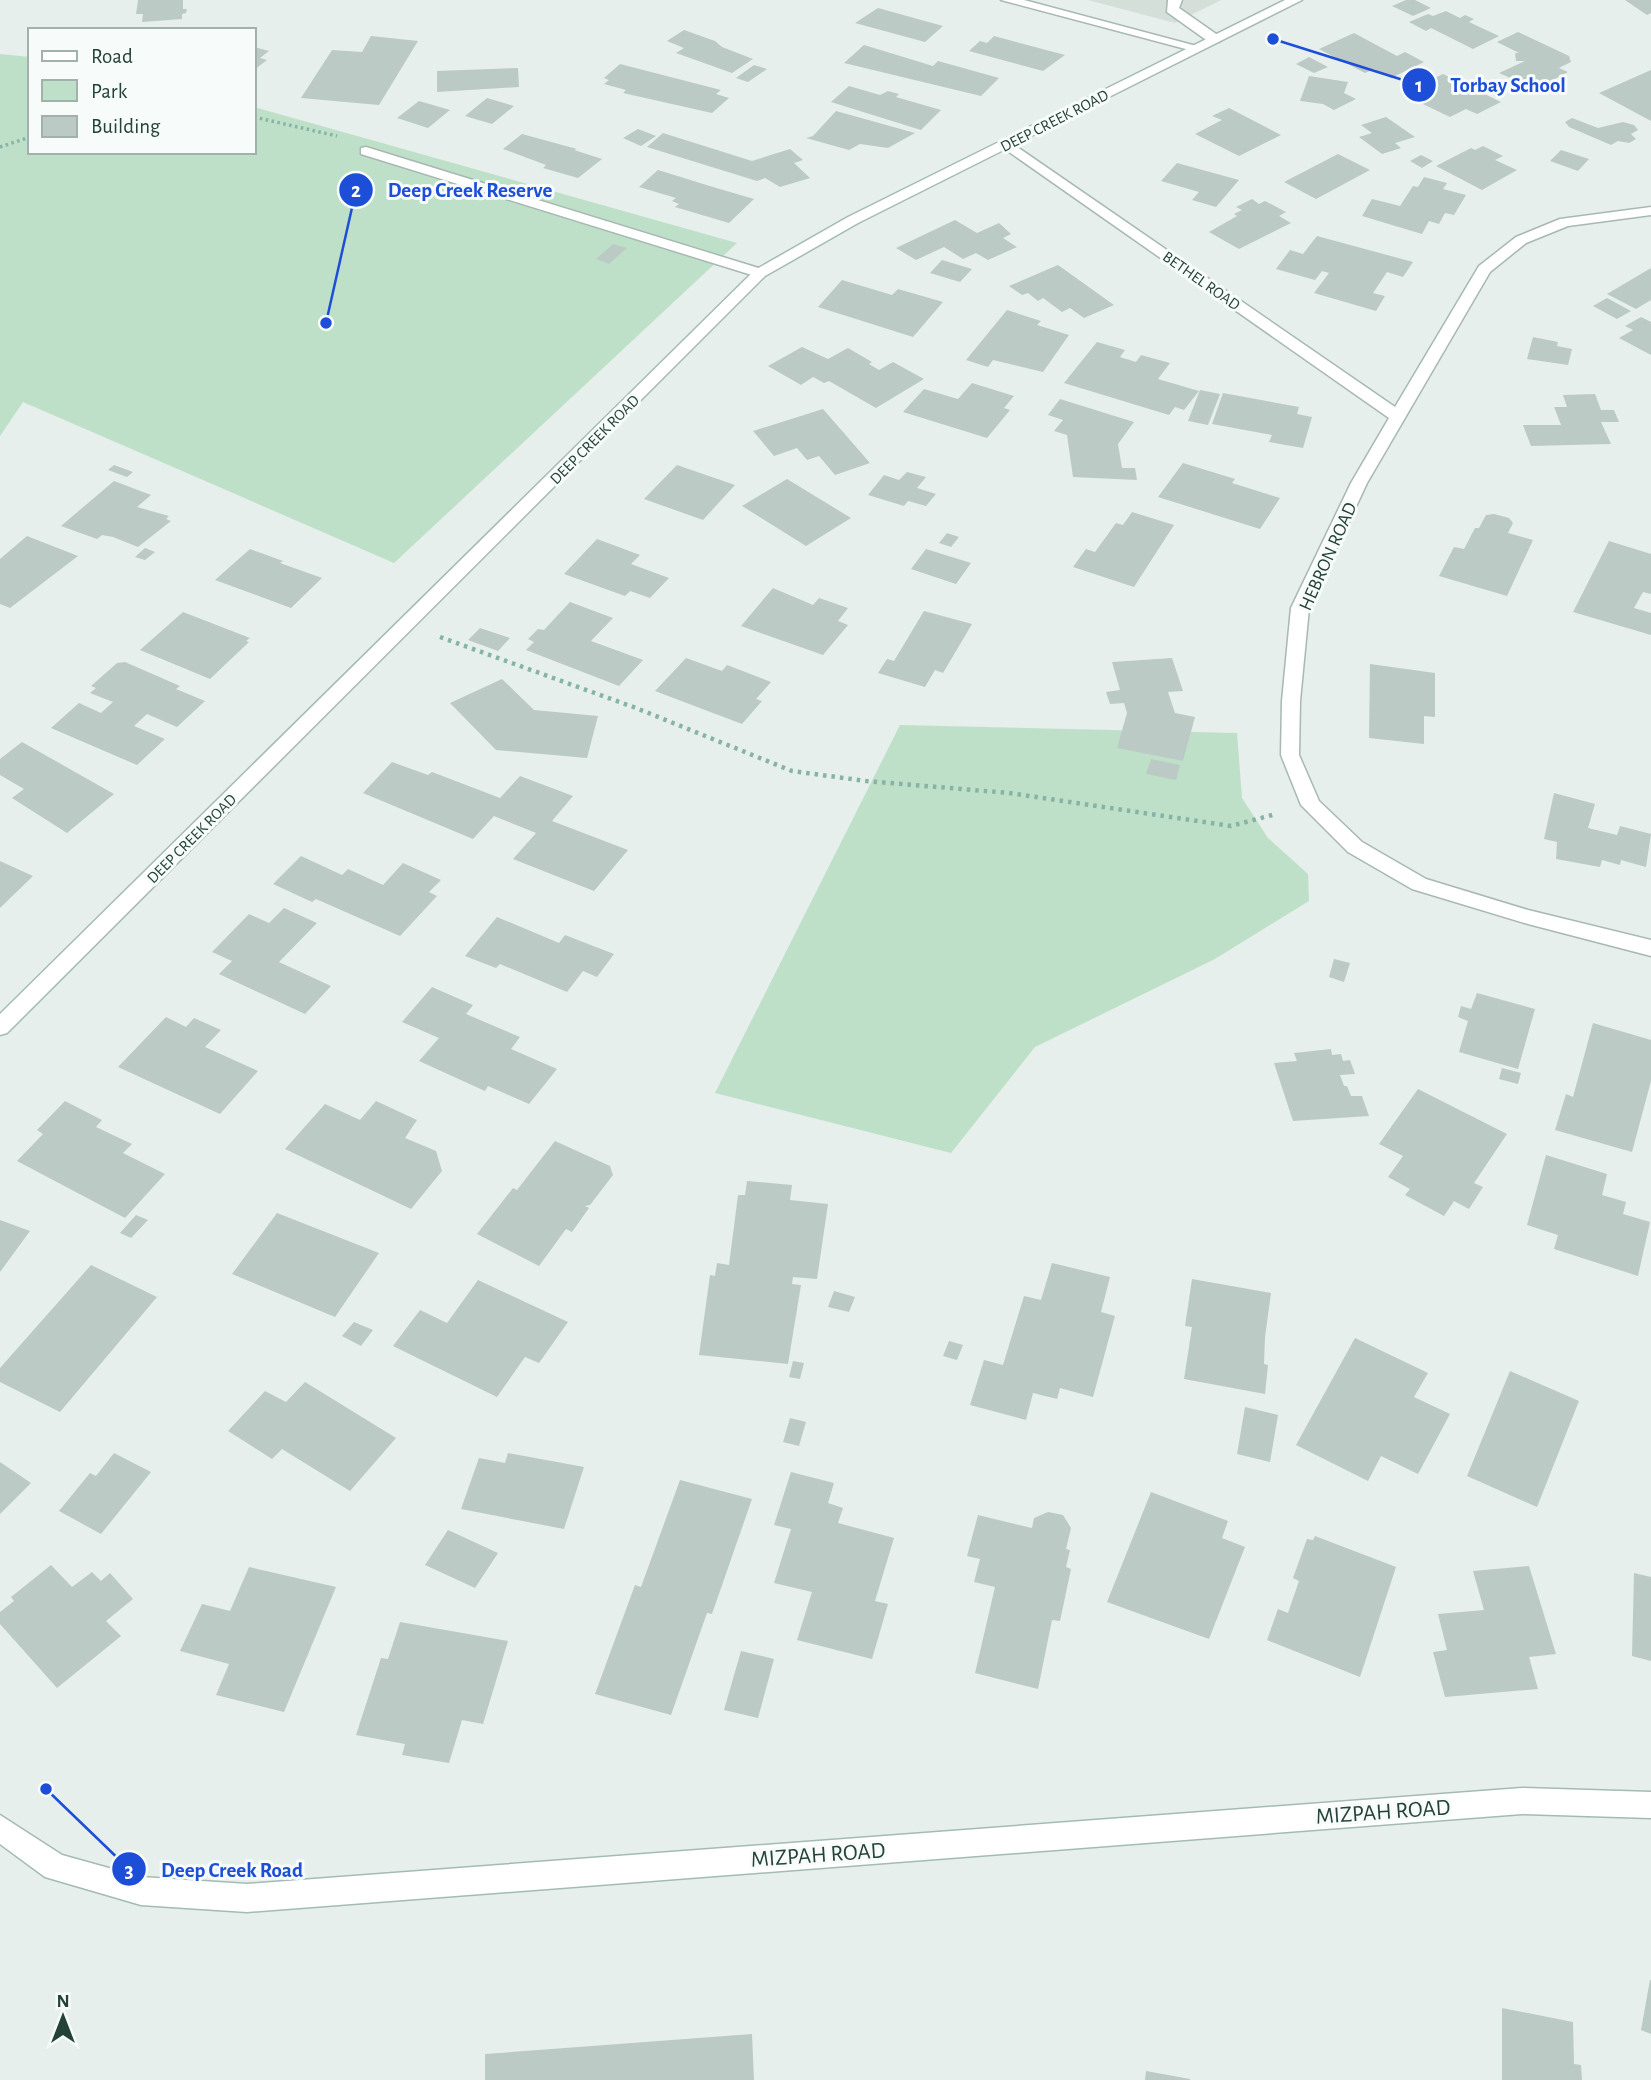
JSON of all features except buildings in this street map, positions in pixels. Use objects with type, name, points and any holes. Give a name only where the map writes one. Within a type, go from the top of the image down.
[{"type":"street","points":[[1008,0],[1196,48]]},
{"type":"street","points":[[1175,0],[1172,9],[1214,39]]},
{"type":"street","name":"DEEP CREEK ROAD","points":[[0,1027],[760,273],[853,220],[1295,0]]},
{"type":"street","name":"BETHEL ROAD","points":[[1007,144],[1398,417]]},
{"type":"street","points":[[366,151],[760,273]]},
{"type":"street","name":"HEBRON ROAD","points":[[1651,211],[1565,222],[1521,240],[1484,269],[1359,483],[1300,608],[1291,701],[1290,755],[1311,805],[1355,847],[1419,884],[1528,917],[1651,948]]},
{"type":"street","name":"MIZPAH ROAD","points":[[0,1828],[55,1867],[141,1891],[247,1898],[1522,1801],[1651,1805]]},
{"type":"path","points":[[256,117],[335,135],[366,151]]},
{"type":"path","points":[[0,146],[28,138]]},
{"type":"path","points":[[407,625],[636,708],[792,771],[866,781],[1009,793],[1231,826],[1311,805]]},
{"type":"shaded area","points":[[1088,0],[1221,0],[1175,23]]},
{"type":"green space","points":[[0,54],[28,57],[28,154],[256,154],[256,108],[737,243],[394,563],[23,402],[0,436]]},
{"type":"green space","points":[[900,725],[1237,733],[1242,798],[1268,838],[1308,874],[1309,901],[1215,959],[1035,1047],[951,1153],[715,1093]]},
{"type":"place","name":"Torbay School","points":[[1273,39]]},
{"type":"place","name":"Deep Creek Reserve","points":[[326,323]]},
{"type":"place","name":"Deep Creek Road","points":[[46,1789]]}]
